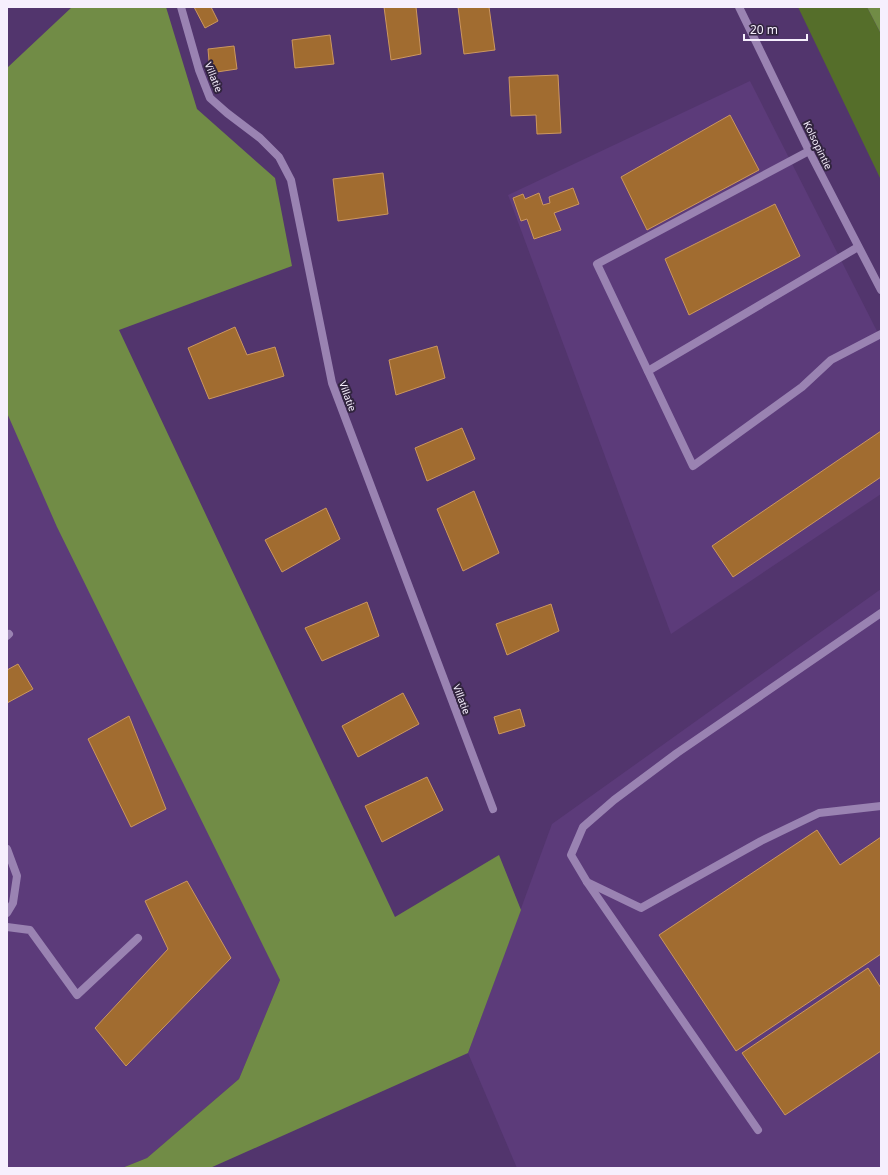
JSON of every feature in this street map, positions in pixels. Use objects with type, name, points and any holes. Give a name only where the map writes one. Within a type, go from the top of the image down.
[{"type":"street","name":"Villatie","points":[[181,7],[199,70],[210,98],[265,143],[279,157],[291,180],[332,383],[493,809]]},
{"type":"street","name":"Kolsopintie","points":[[739,7],[858,247],[881,290]]},
{"type":"street","points":[[810,151],[597,264],[693,466],[802,387],[831,360],[881,334]]},
{"type":"street","points":[[648,371],[858,247]]},
{"type":"street","points":[[758,1130],[587,882],[571,855],[583,827],[614,800],[677,754],[881,613]]},
{"type":"street","points":[[587,882],[641,908],[761,841],[819,813],[881,806]]},
{"type":"street","points":[[7,849],[17,876],[13,903],[7,913]]},
{"type":"street","points":[[7,927],[30,930],[77,995],[138,938]]},
{"type":"shaded area","points":[[750,81],[881,339],[881,494],[671,634],[508,195]]},
{"type":"shaded area","points":[[7,396],[280,980],[239,1079],[147,1158],[122,1168],[7,1168]]},
{"type":"shaded area","points":[[881,589],[881,1168],[517,1168],[468,1053],[552,824]]},
{"type":"green space","points":[[72,7],[166,7],[197,109],[275,178],[292,266],[119,330],[395,917],[499,855],[521,910],[468,1053],[210,1168],[122,1168],[147,1158],[239,1079],[280,980],[57,527],[7,413],[7,68]]},
{"type":"green space","points":[[798,7],[867,7],[881,34],[881,180]]},
{"type":"green space","points":[[867,7],[881,7],[881,34]]},
{"type":"building","points":[[194,7],[211,7],[218,21],[205,28]]},
{"type":"building","points":[[384,7],[416,7],[421,54],[391,60]]},
{"type":"building","points":[[458,7],[489,7],[495,50],[464,54]]},
{"type":"building","points":[[330,35],[334,64],[295,68],[292,40]]},
{"type":"building","points":[[234,46],[237,69],[210,73],[208,49]]},
{"type":"building","points":[[558,75],[561,133],[537,134],[536,115],[511,116],[509,77]]},
{"type":"building","points":[[730,115],[759,170],[647,230],[621,177]]},
{"type":"building","points":[[383,173],[388,214],[338,221],[333,179]]},
{"type":"building","points":[[573,188],[579,204],[554,213],[561,230],[534,239],[527,219],[521,221],[513,198],[523,194],[525,199],[539,193],[543,205],[550,203],[549,197]]},
{"type":"building","points":[[775,204],[800,256],[689,315],[665,259]]},
{"type":"building","points":[[235,327],[247,355],[275,347],[284,376],[209,399],[188,348]]},
{"type":"building","points":[[437,346],[445,378],[396,395],[389,360]]},
{"type":"building","points":[[462,428],[475,459],[427,481],[415,448]]},
{"type":"building","points":[[881,431],[881,477],[733,577],[712,546]]},
{"type":"building","points":[[474,491],[499,553],[463,571],[437,509]]},
{"type":"building","points":[[326,508],[340,539],[282,572],[265,540]]},
{"type":"building","points":[[367,602],[379,636],[322,661],[305,628]]},
{"type":"building","points":[[551,604],[559,631],[507,655],[496,624]]},
{"type":"building","points":[[18,664],[33,689],[7,703],[7,670]]},
{"type":"building","points":[[403,693],[419,724],[358,757],[342,726]]},
{"type":"building","points":[[520,709],[525,726],[499,734],[494,717]]},
{"type":"building","points":[[129,716],[166,809],[131,827],[88,739]]},
{"type":"building","points":[[427,777],[443,810],[382,842],[365,806]]},
{"type":"building","points":[[817,830],[840,865],[881,837],[881,954],[736,1051],[659,935]]},
{"type":"building","points":[[187,881],[231,958],[126,1066],[95,1028],[168,949],[145,901]]},
{"type":"building","points":[[868,968],[881,988],[881,1051],[785,1115],[742,1053]]}]
